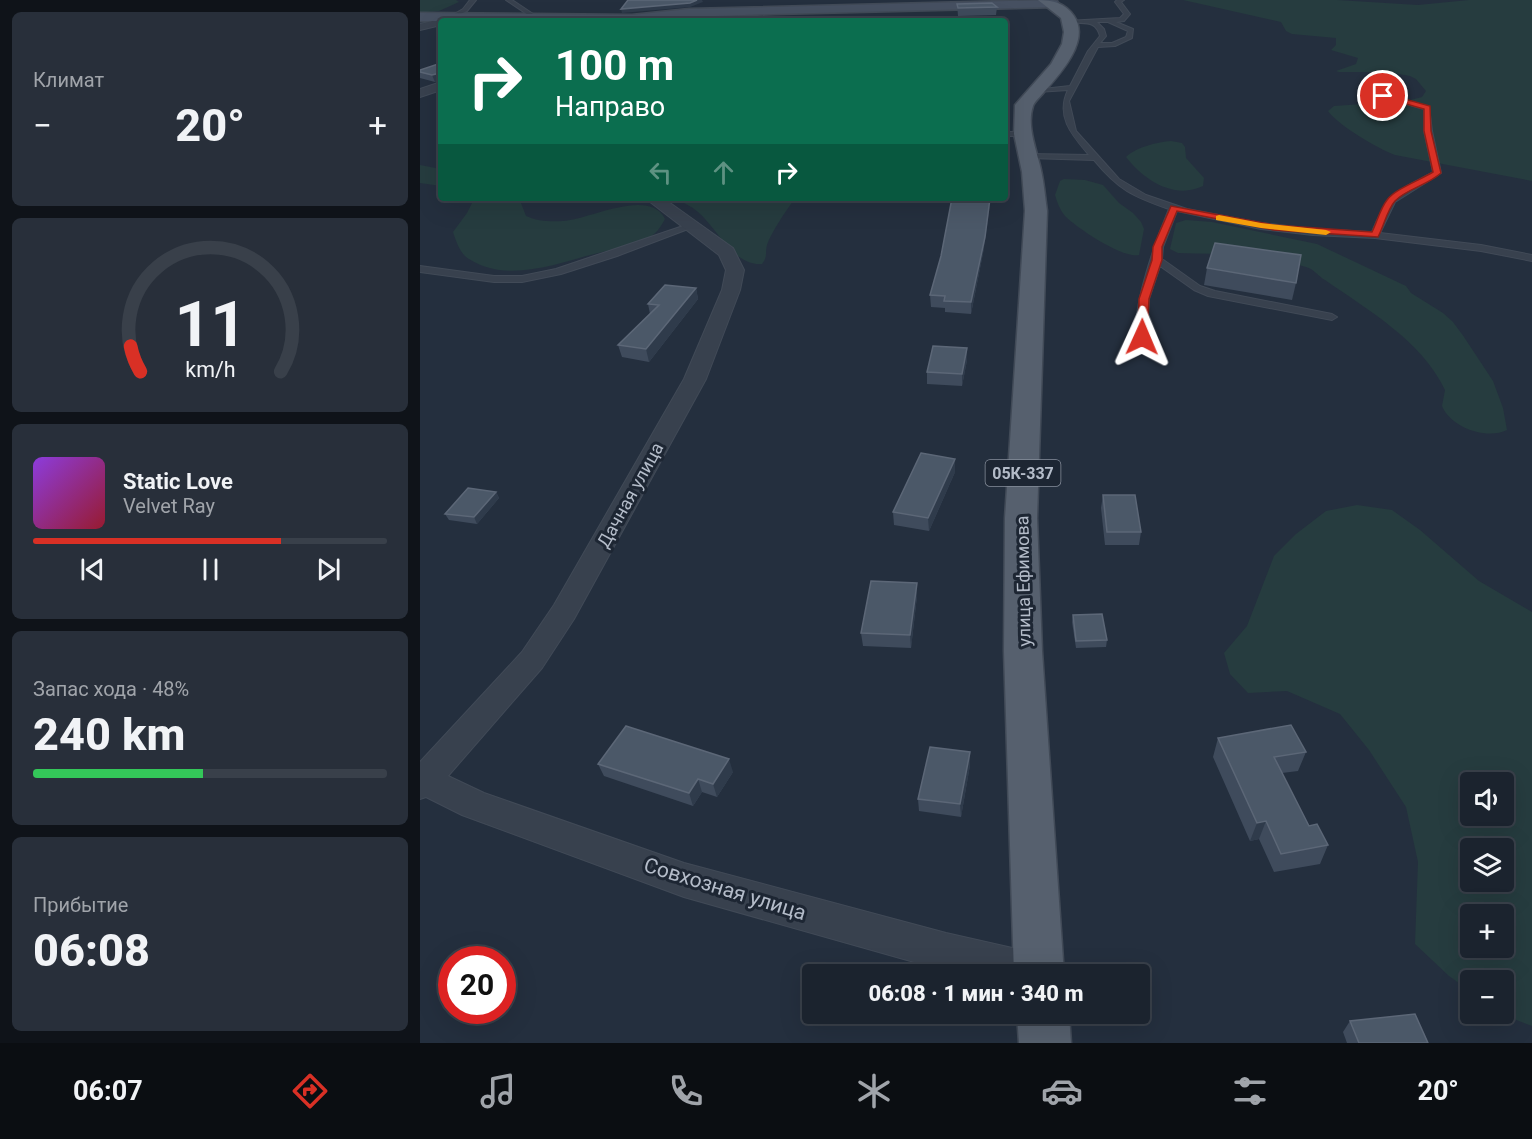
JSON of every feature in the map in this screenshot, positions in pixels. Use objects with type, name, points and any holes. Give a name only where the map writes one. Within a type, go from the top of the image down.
[{"type":"main road","name":"улица Ефимова","points":[[1039,964],[1023,651],[1021,518],[1036,211],[1019,141],[1024,105],[1055,71],[1066,49],[1070,37],[1065,12]]},
{"type":"main road","name":"улица Ефимова","points":[[1044,1024],[1046,1043]]},
{"type":"street","points":[[646,18],[689,13],[774,10],[1065,12]]},
{"type":"street","points":[[420,16],[438,18]]},
{"type":"street","points":[[420,27],[438,23]]},
{"type":"street","points":[[420,93],[438,87]]},
{"type":"street","name":"Дачная улица","points":[[421,782],[532,660],[564,612],[695,379],[731,290],[735,270],[727,252],[657,201]]},
{"type":"street","name":"Совхозная улица","points":[[421,782],[474,804],[684,880],[946,952],[978,964]]},
{"type":"lane","points":[[452,18],[465,10],[473,0]]},
{"type":"lane","points":[[509,0],[536,18]]},
{"type":"lane","points":[[1109,21],[1126,18],[1125,9],[1118,2],[1122,0]]},
{"type":"lane","points":[[1065,12],[1128,27],[1131,34],[1126,41],[1097,45]]},
{"type":"lane","points":[[1065,12],[1104,34],[1086,59],[1066,101],[1069,124],[1072,131],[1116,181],[1130,190],[1174,208],[1261,226],[1313,232],[1375,235],[1481,248],[1532,258]]},
{"type":"lane","points":[[1037,90],[1072,88]]},
{"type":"lane","points":[[1375,235],[1390,201],[1401,192],[1413,188],[1437,173],[1428,131],[1428,108],[1383,96]]},
{"type":"lane","points":[[1019,141],[1096,158]]},
{"type":"lane","points":[[1142,337],[1144,299],[1157,260],[1158,247],[1174,208]]},
{"type":"lane","points":[[420,269],[494,279],[522,279],[558,272],[692,226]]},
{"type":"lane","points":[[1157,260],[1197,288],[1212,294],[1332,317]]},
{"type":"green space","points":[[420,0],[456,0],[459,2],[439,11],[420,13]]},
{"type":"green space","points":[[1183,0],[1337,0],[1418,5],[1469,0],[1532,0],[1532,181],[1395,155],[1378,147],[1349,130],[1328,111],[1334,106],[1407,101],[1422,97],[1426,91],[1416,79],[1387,72],[1336,71],[1356,64],[1358,58],[1331,50],[1336,45],[1336,38],[1292,34],[1286,31],[1281,22]]},
{"type":"green space","points":[[1171,141],[1182,143],[1185,147],[1186,158],[1204,178],[1203,186],[1181,191],[1160,185],[1142,173],[1126,157],[1141,148]]},
{"type":"green space","points":[[420,165],[438,168],[438,186],[420,183]]},
{"type":"green space","points":[[1064,179],[1085,180],[1103,185],[1119,203],[1133,213],[1144,229],[1139,255],[1112,248],[1089,235],[1065,216],[1055,195],[1060,181]]},
{"type":"green space","points":[[473,201],[520,201],[526,216],[544,221],[574,219],[633,205],[657,210],[665,219],[654,234],[642,241],[549,266],[516,271],[484,266],[463,254],[453,232]]},
{"type":"green space","points":[[680,201],[794,201],[772,234],[762,264],[752,263],[734,253],[705,219]]},
{"type":"green space","points":[[1186,220],[1212,222],[1317,244],[1406,286],[1411,293],[1443,313],[1464,337],[1493,381],[1503,408],[1507,430],[1490,434],[1480,433],[1461,426],[1453,420],[1442,406],[1445,390],[1423,356],[1376,315],[1311,269],[1275,259],[1227,254],[1178,253],[1170,249],[1176,223]]},
{"type":"green space","points":[[1357,505],[1392,510],[1420,530],[1479,581],[1532,612],[1532,1026],[1514,1019],[1514,970],[1460,970],[1460,984],[1415,944],[1418,862],[1406,807],[1369,750],[1340,714],[1287,691],[1248,693],[1230,674],[1224,653],[1247,626],[1274,556],[1296,534],[1326,511]]},
{"type":"building","points":[[628,0],[697,0],[690,3],[621,9]]},
{"type":"building","points":[[992,3],[997,7],[958,8],[957,4]]},
{"type":"building","points":[[438,64],[438,74],[432,75],[420,72],[420,70]]},
{"type":"building","points":[[951,201],[990,201],[985,237],[971,302],[944,301],[945,296],[930,295],[941,256]]},
{"type":"building","points":[[1215,243],[1301,255],[1296,283],[1207,268]]},
{"type":"building","points":[[665,285],[696,288],[646,349],[618,345],[659,305],[648,304]]},
{"type":"building","points":[[933,346],[967,348],[962,374],[927,372]]},
{"type":"building","points":[[921,453],[955,459],[928,518],[893,512]]},
{"type":"building","points":[[468,488],[496,492],[474,517],[445,514]]},
{"type":"building","points":[[1103,495],[1135,495],[1141,532],[1107,532]]},
{"type":"building","points":[[871,581],[917,583],[910,635],[861,633]]},
{"type":"building","points":[[1102,614],[1107,640],[1076,641],[1073,615]]},
{"type":"building","points":[[1291,725],[1306,752],[1274,757],[1309,826],[1317,824],[1328,845],[1281,854],[1266,821],[1257,823],[1218,738]]},
{"type":"building","points":[[626,726],[729,759],[713,784],[698,779],[689,793],[598,764]]},
{"type":"building","points":[[930,747],[970,752],[960,804],[918,799]]},
{"type":"building","points":[[1415,1014],[1428,1043],[1359,1043],[1350,1021]]},
{"type":"slow traffic","points":[[1219,218],[1261,226],[1326,232]]},
{"type":"route","points":[[1142,337],[1144,299],[1157,260],[1158,247],[1174,208],[1274,227],[1313,232],[1375,235],[1390,201],[1401,192],[1413,188],[1437,173],[1428,131],[1428,108],[1383,96]]}]
